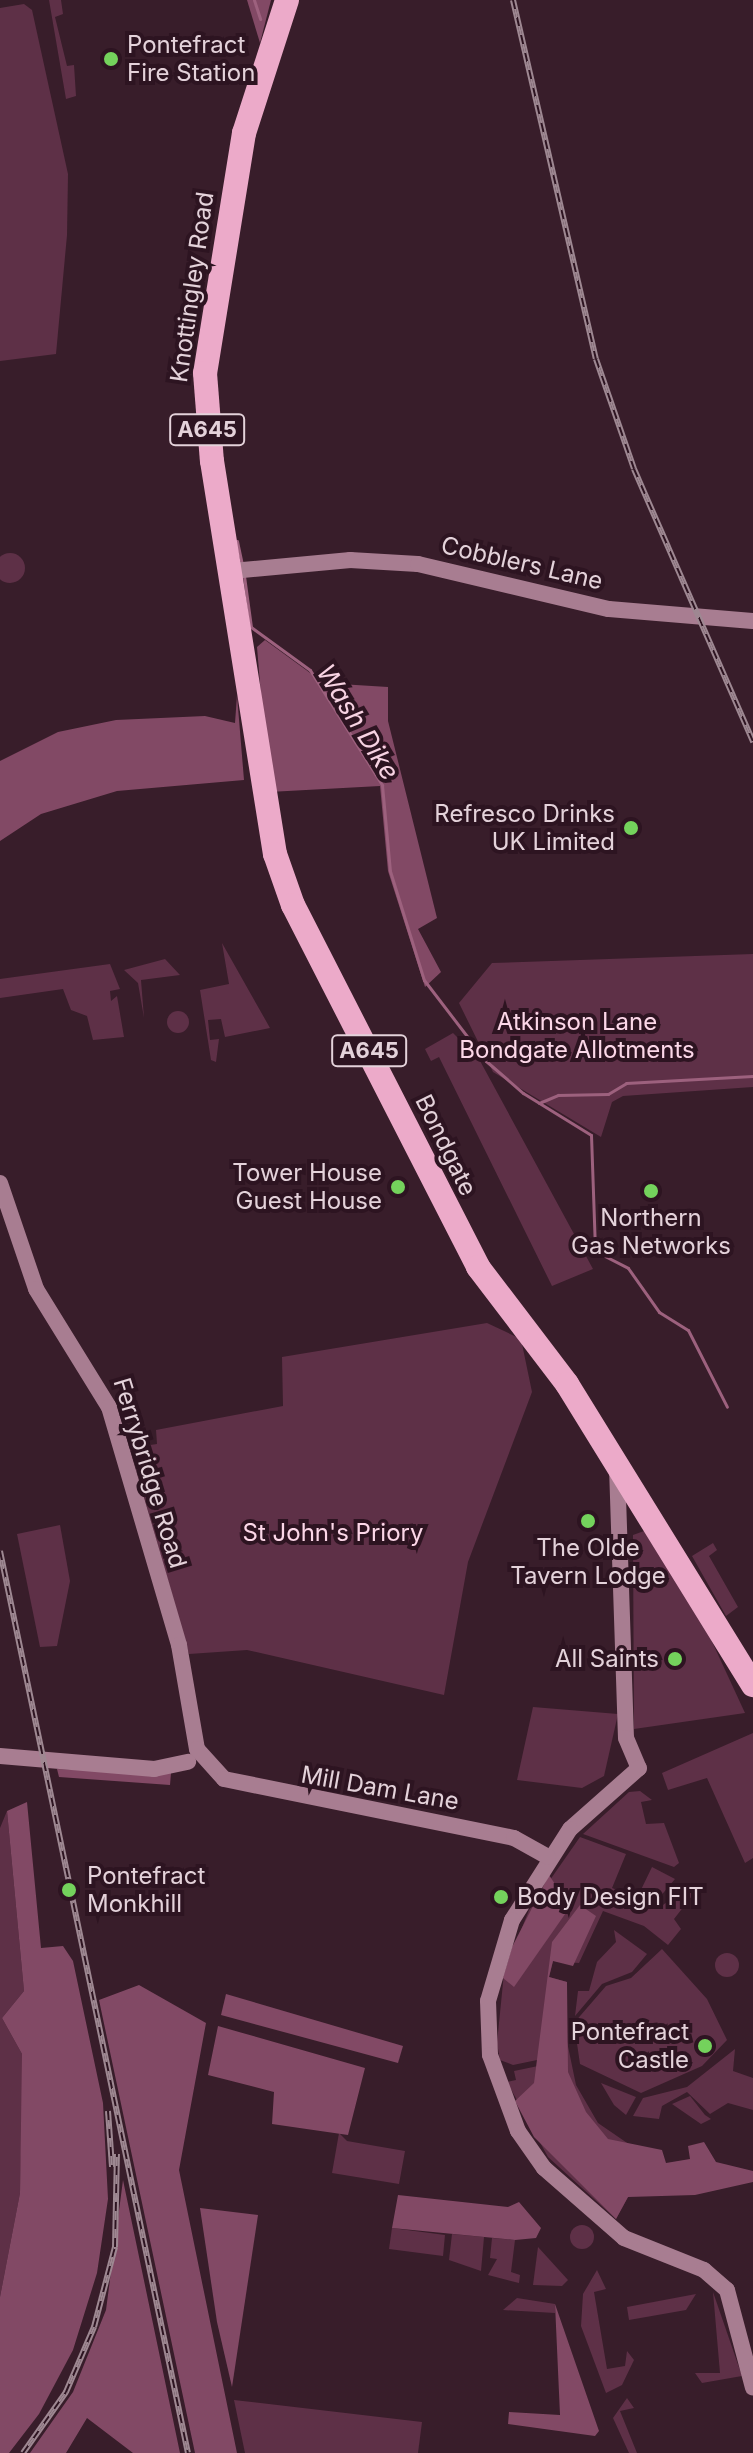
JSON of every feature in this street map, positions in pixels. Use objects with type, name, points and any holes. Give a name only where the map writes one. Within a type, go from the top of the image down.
[{"type":"highway","name":"Knottingley Road","points":[[261,778],[240,569],[205,373],[244,133],[287,0]]},
{"type":"highway","name":"Bondgate","points":[[261,778],[293,905],[454,1226],[617,1467],[641,1508]]},
{"type":"highway","name":"A645","points":[[641,1508],[753,1685]]},
{"type":"street","name":"Cobblers Lane","points":[[240,569],[350,560],[418,564],[609,609],[753,621]]},
{"type":"street","name":"Ferrybridge Road","points":[[0,1183],[36,1289],[109,1407],[179,1645],[197,1758]]},
{"type":"street","points":[[617,1467],[627,1653],[626,1738],[639,1768],[585,1811],[548,1857],[503,1940],[488,2001],[490,2055],[509,2110],[544,2168],[612,2230],[720,2281],[753,2388]]},
{"type":"street","points":[[622,1533],[641,1508]]},
{"type":"street","points":[[0,1756],[154,1769],[197,1758]]},
{"type":"street","name":"Mill Dam Lane","points":[[197,1758],[224,1779],[269,1792],[514,1838],[548,1857]]},
{"type":"green space","points":[[49,0],[61,0],[63,14],[55,17],[67,66],[74,65],[76,96],[66,99]]},
{"type":"green space","points":[[24,4],[32,10],[68,174],[67,235],[56,354],[0,361],[0,8]]},
{"type":"green space","points":[[10,553],[16,554],[24,562],[24,574],[16,582],[10,583],[4,582],[-4,574],[-5,568],[-4,562],[4,554]]},
{"type":"green space","points":[[222,943],[270,1028],[225,1037],[221,1019],[208,1020],[210,1040],[219,1039],[216,1062],[211,1060],[200,990],[229,984]]},
{"type":"green space","name":"Atkinson Lane Bondgate Allotments","points":[[753,954],[753,1087],[623,1096],[612,1102],[601,1137],[493,1072],[459,1003],[492,963]]},
{"type":"green space","points":[[165,959],[180,975],[141,980],[144,1018],[138,983],[124,970]]},
{"type":"green space","points":[[110,964],[120,989],[110,991],[111,1001],[117,996],[124,1037],[93,1040],[87,1016],[71,1010],[63,989],[0,998],[0,979]]},
{"type":"green space","points":[[178,1011],[186,1014],[189,1022],[186,1030],[178,1033],[170,1030],[167,1022],[170,1014]]},
{"type":"green space","points":[[453,1033],[479,1059],[593,1269],[552,1286],[439,1057],[431,1061],[425,1049]]},
{"type":"green space","name":"St John's Priory","points":[[487,1323],[521,1339],[532,1392],[468,1562],[444,1695],[247,1650],[189,1654],[130,1448],[157,1444],[156,1430],[283,1406],[282,1357]]},
{"type":"green space","points":[[60,1525],[70,1581],[57,1646],[40,1647],[17,1534]]},
{"type":"green space","points":[[644,1531],[702,1620],[745,1713],[634,1729],[633,1535]]},
{"type":"green space","points":[[713,1543],[717,1550],[709,1556],[738,1607],[726,1616],[692,1556]]},
{"type":"green space","points":[[533,1707],[618,1714],[604,1776],[582,1788],[517,1780]]},
{"type":"green space","points":[[753,1733],[753,1858],[745,1863],[707,1778],[668,1790],[662,1773]]},
{"type":"green space","points":[[640,1791],[652,1800],[641,1802],[646,1824],[664,1823],[679,1863],[674,1867],[583,1834],[629,1792]]},
{"type":"green space","points":[[7,1811],[24,1991],[2,2018],[22,2054],[22,2114],[20,2193],[0,2297],[0,1828]]},
{"type":"green space","points":[[580,1837],[626,1854],[612,1888],[637,1898],[652,1867],[675,1879],[659,1898],[663,1905],[686,1887],[695,1892],[674,1919],[681,1929],[668,1945],[644,1926],[603,1911],[579,1963],[553,1961],[549,1977],[567,1982],[564,2027],[576,2085],[598,2123],[633,2147],[628,2197],[616,2219],[548,2157],[507,2082],[516,2080],[514,2071],[567,2060],[566,2054],[513,2065],[500,2060],[497,2043],[504,1973],[529,1910]]},
{"type":"green space","points":[[614,1930],[647,1954],[632,1972],[602,1984],[575,2016],[578,1991],[589,1991],[597,1962],[616,1942]]},
{"type":"green space","points":[[662,1949],[707,1999],[727,2040],[702,2066],[641,2093],[580,2064],[574,2023],[606,1986],[631,1978]]},
{"type":"green space","points":[[727,1953],[736,1956],[739,1965],[736,1974],[727,1977],[718,1974],[715,1965],[718,1956]]},
{"type":"green space","points":[[735,2049],[733,2071],[753,2078],[753,2110],[728,2103],[710,2114],[687,2092],[662,2106],[659,2119],[633,2116],[643,2098],[687,2087]]},
{"type":"green space","points":[[601,2083],[636,2097],[626,2115],[614,2105]]},
{"type":"green space","points":[[690,2096],[711,2119],[701,2124],[672,2104]]},
{"type":"green space","points":[[339,2133],[347,2141],[405,2151],[399,2184],[332,2173]]},
{"type":"green space","points":[[582,2225],[593,2232],[594,2237],[587,2248],[582,2249],[571,2242],[570,2237],[577,2226]]},
{"type":"green space","points":[[392,2228],[445,2235],[443,2256],[389,2249]]},
{"type":"green space","points":[[452,2234],[484,2237],[481,2271],[449,2260]]},
{"type":"green space","points":[[492,2238],[515,2240],[511,2272],[520,2275],[519,2283],[488,2275],[497,2259],[490,2258]]},
{"type":"green space","points":[[538,2247],[568,2280],[562,2286],[533,2285]]},
{"type":"green space","points":[[597,2270],[606,2289],[594,2292],[607,2369],[625,2366],[627,2351],[634,2360],[622,2385],[606,2393],[581,2326],[583,2294]]},
{"type":"green space","points":[[713,2292],[742,2376],[702,2383],[695,2373],[720,2373]]},
{"type":"green space","points":[[696,2294],[686,2310],[629,2320],[627,2307]]},
{"type":"green space","points":[[517,2298],[555,2304],[555,2313],[503,2310]]},
{"type":"green space","points":[[627,2398],[634,2408],[620,2411],[637,2453],[629,2453],[613,2418]]},
{"type":"green space","points":[[234,2400],[422,2422],[418,2453],[245,2453]]},
{"type":"shaded area","points":[[247,0],[271,0],[260,43]]},
{"type":"shaded area","points":[[265,640],[324,683],[388,687],[388,721],[437,918],[418,929],[441,972],[425,987],[388,871],[380,786],[269,792],[257,647]]},
{"type":"shaded area","points":[[237,695],[244,780],[117,791],[41,814],[0,841],[0,761],[58,732],[116,720],[205,716],[235,723]]},
{"type":"shaded area","points":[[57,1769],[171,1773],[170,1785],[59,1777]]},
{"type":"shaded area","points":[[27,1802],[41,1948],[63,1946],[73,1961],[103,2103],[108,2199],[97,2273],[73,2350],[39,2414],[9,2453],[0,2453],[0,2297],[20,2193],[22,2054],[2,2018],[24,1991],[7,1811]]},
{"type":"shaded area","points":[[549,1875],[570,1907],[514,1987],[503,1978],[512,1947]]},
{"type":"shaded area","points":[[580,1905],[596,1916],[573,1966],[553,1961],[549,1977],[567,1982],[568,2072],[586,2112],[608,2139],[662,2150],[666,2163],[690,2159],[688,2146],[704,2142],[716,2162],[753,2171],[753,2182],[695,2195],[628,2197],[616,2219],[534,2137],[515,2101],[534,2083],[552,1942]]},
{"type":"shaded area","points":[[139,1985],[206,2023],[179,2170],[237,2453],[195,2453],[99,2000]]},
{"type":"shaded area","points":[[226,1994],[403,2046],[398,2063],[221,2015]]},
{"type":"shaded area","points":[[218,2026],[365,2068],[348,2135],[272,2124],[274,2092],[208,2075]]},
{"type":"shaded area","points":[[123,2180],[180,2453],[133,2453],[87,2418],[66,2453],[30,2453],[73,2392],[106,2310]]},
{"type":"shaded area","points":[[398,2195],[508,2207],[519,2202],[541,2228],[536,2238],[515,2240],[392,2228]]},
{"type":"shaded area","points":[[200,2208],[258,2215],[232,2387],[217,2322]]},
{"type":"shaded area","points":[[555,2304],[599,2431],[595,2436],[508,2424],[509,2412],[560,2415]]},
{"type":"waterway","name":"Wash Dike","points":[[254,0],[260,19]]},
{"type":"waterway","name":"Wash Dike","points":[[237,541],[242,565]]},
{"type":"waterway","name":"Wash Dike","points":[[244,576],[251,627],[310,670],[382,785],[390,871],[424,980],[486,1061],[523,1093],[591,1135],[595,1251],[628,1268],[659,1312],[688,1330],[727,1407]]},
{"type":"waterway","points":[[539,1103],[558,1095],[608,1094],[626,1083],[753,1076]]},
{"type":"railway","points":[[513,0],[596,359],[634,469],[753,742]]},
{"type":"railway","points":[[0,1551],[188,2453]]},
{"type":"railway","points":[[108,2111],[112,2167]]},
{"type":"railway","points":[[23,2453],[66,2392],[94,2327],[115,2247],[117,2154]]},
{"type":"place","name":"Pontefract Fire Station","points":[[111,59]]},
{"type":"place","name":"Refresco Drinks UK Limited","points":[[631,828]]},
{"type":"place","name":"Tower House Guest House","points":[[398,1187]]},
{"type":"place","name":"Northern Gas Networks","points":[[651,1191]]},
{"type":"place","name":"The Olde Tavern Lodge","points":[[588,1521]]},
{"type":"place","name":"All Saints","points":[[675,1659]]},
{"type":"place","name":"Pontefract Monkhill","points":[[69,1890]]},
{"type":"place","name":"Body Design FIT","points":[[501,1897]]},
{"type":"place","name":"Pontefract Castle","points":[[705,2046]]}]
